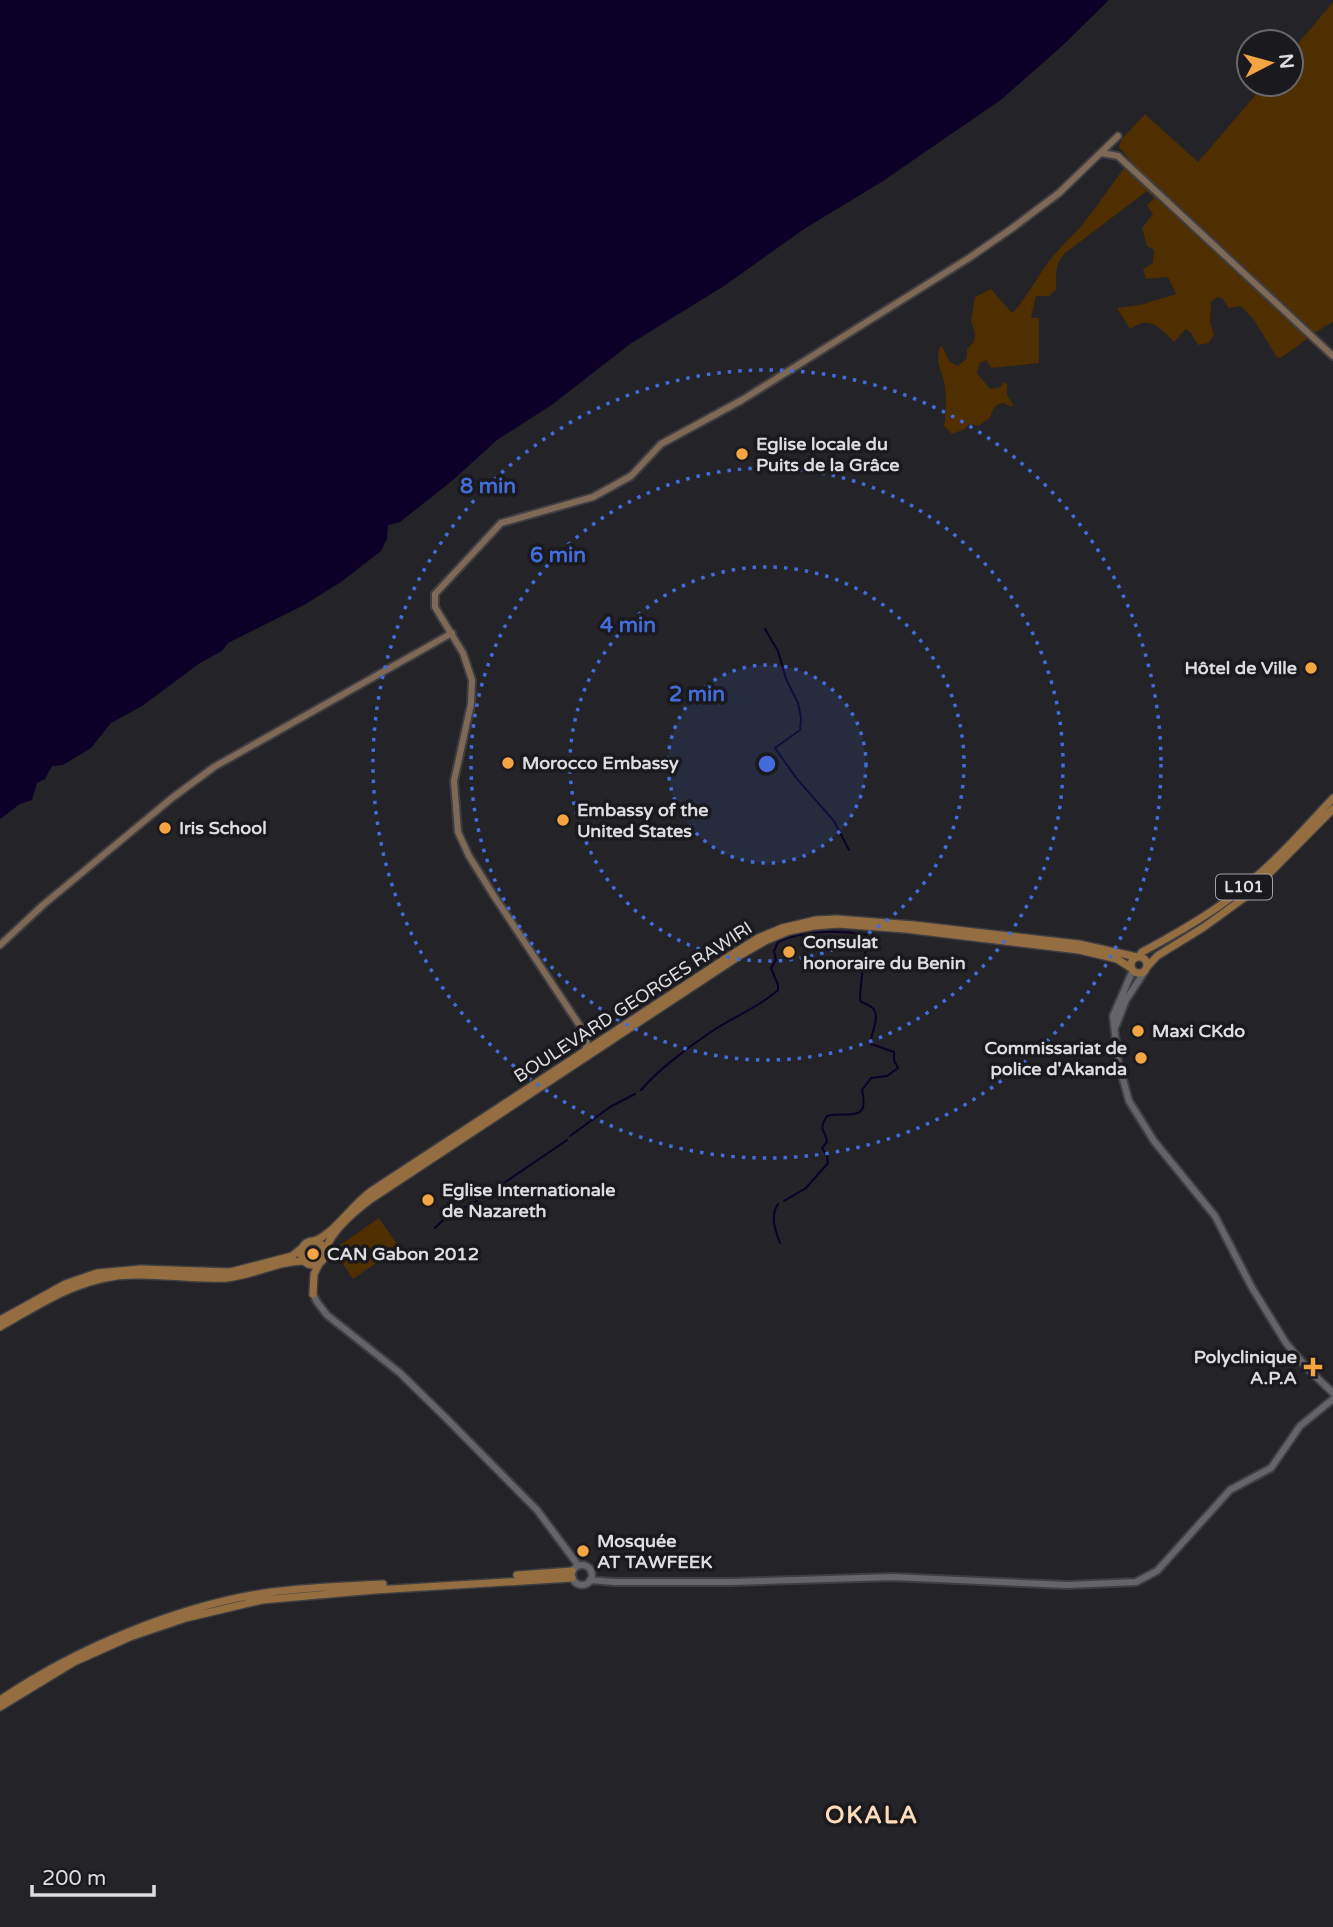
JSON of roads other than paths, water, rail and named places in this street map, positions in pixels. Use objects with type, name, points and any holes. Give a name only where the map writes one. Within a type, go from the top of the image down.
[{"type":"main road","points":[[601,1041],[593,1041],[586,1036],[481,875],[458,832],[454,780],[473,687],[466,659],[435,607],[435,594],[501,523],[593,497],[631,475],[661,444],[742,400],[982,249],[1050,201],[1117,137],[1115,146],[1118,156],[1333,356]]},
{"type":"main road","points":[[1101,153],[1118,156]]},
{"type":"main road","points":[[0,945],[43,905],[214,766],[452,633]]},
{"type":"main road","name":"L101","points":[[1132,969],[1132,961],[1142,952],[1200,920],[1240,890],[1283,850],[1333,797]]},
{"type":"main road","name":"L101","points":[[1146,969],[1157,956],[1248,895],[1333,810]]},
{"type":"main road","name":"BOULEVARD GEORGES RAWIRI","points":[[314,1241],[328,1233],[366,1195],[758,938],[792,925],[816,920],[854,919],[1079,944],[1138,957]]},
{"type":"main road","name":"BOULEVARD GEORGES RAWIRI","points":[[326,1251],[332,1237],[355,1212],[372,1199],[731,961],[781,934],[828,924],[894,928],[1086,951],[1117,959],[1132,969]]},
{"type":"main road","points":[[1132,969],[1138,973],[1146,969],[1146,961],[1138,957]]},
{"type":"main road","points":[[584,1052],[587,1045],[586,1036]]},
{"type":"main road","points":[[0,1320],[65,1284],[97,1273],[141,1269],[230,1272],[290,1256],[307,1242],[314,1241],[322,1244],[326,1251],[314,1275],[313,1294]]},
{"type":"main road","points":[[302,1248],[313,1294]]},
{"type":"main road","points":[[0,1327],[65,1291],[98,1279],[135,1275],[229,1278],[292,1261],[313,1265],[320,1263]]},
{"type":"main road","points":[[0,1700],[51,1669],[135,1629],[186,1612],[268,1593],[574,1572]]},
{"type":"main road","points":[[0,1707],[74,1662],[130,1637],[186,1618],[262,1600],[574,1572]]},
{"type":"street","points":[[1132,969],[1115,1010],[1114,1030],[1121,1079],[1136,1114],[1154,1141],[1215,1216],[1251,1286],[1286,1343],[1333,1393]]},
{"type":"street","points":[[1114,1030],[1123,1006],[1146,969]]},
{"type":"street","points":[[313,1294],[327,1315],[404,1375],[531,1504],[551,1527],[581,1585],[590,1580],[731,1582],[893,1577],[1067,1585],[1130,1583],[1143,1580],[1157,1571],[1230,1490],[1271,1468],[1300,1426],[1333,1399]]},
{"type":"street","points":[[574,1572],[588,1567],[590,1580]]},
{"type":"waterway","points":[[765,629],[778,651],[801,718],[800,730],[775,748],[797,779],[834,821],[849,850]]},
{"type":"waterway","points":[[641,1090],[691,1046],[778,990],[771,968],[776,960],[774,951],[778,942],[798,935],[821,932],[866,935],[860,1001],[870,1006],[876,1014],[871,1044],[894,1052],[898,1068],[887,1076],[871,1078],[862,1090],[864,1101],[860,1112],[827,1116],[822,1128],[827,1142],[822,1148],[828,1163],[806,1188],[784,1201]]},
{"type":"waterway","points":[[570,1136],[610,1107],[635,1094]]},
{"type":"waterway","points":[[482,1198],[567,1140]]},
{"type":"waterway","points":[[435,1228],[445,1218],[477,1201]]},
{"type":"waterway","points":[[778,1204],[774,1218],[780,1243]]},
{"type":"place","name":"Eglise locale du Puits de la Grâce","points":[[742,454]]},
{"type":"place","name":"Hôtel de Ville","points":[[1311,668]]},
{"type":"place","name":"Morocco Embassy","points":[[508,763]]},
{"type":"place","name":"Embassy of the United States","points":[[563,820]]},
{"type":"place","name":"Iris School","points":[[165,828]]},
{"type":"place","name":"Consulat honoraire du Benin","points":[[789,952]]},
{"type":"place","name":"Maxi CKdo","points":[[1138,1031]]},
{"type":"place","name":"Commissariat de police d'Akanda","points":[[1141,1058]]},
{"type":"place","name":"Eglise Internationale de Nazareth","points":[[428,1200]]},
{"type":"place","name":"CAN Gabon 2012","points":[[313,1254]]},
{"type":"place","name":"Polyclinique A.P.A","points":[[1313,1367]]},
{"type":"place","name":"Mosquée AT TAWFEEK","points":[[583,1551]]},
{"type":"district","name":"OKALA","points":[[872,1815]]}]
